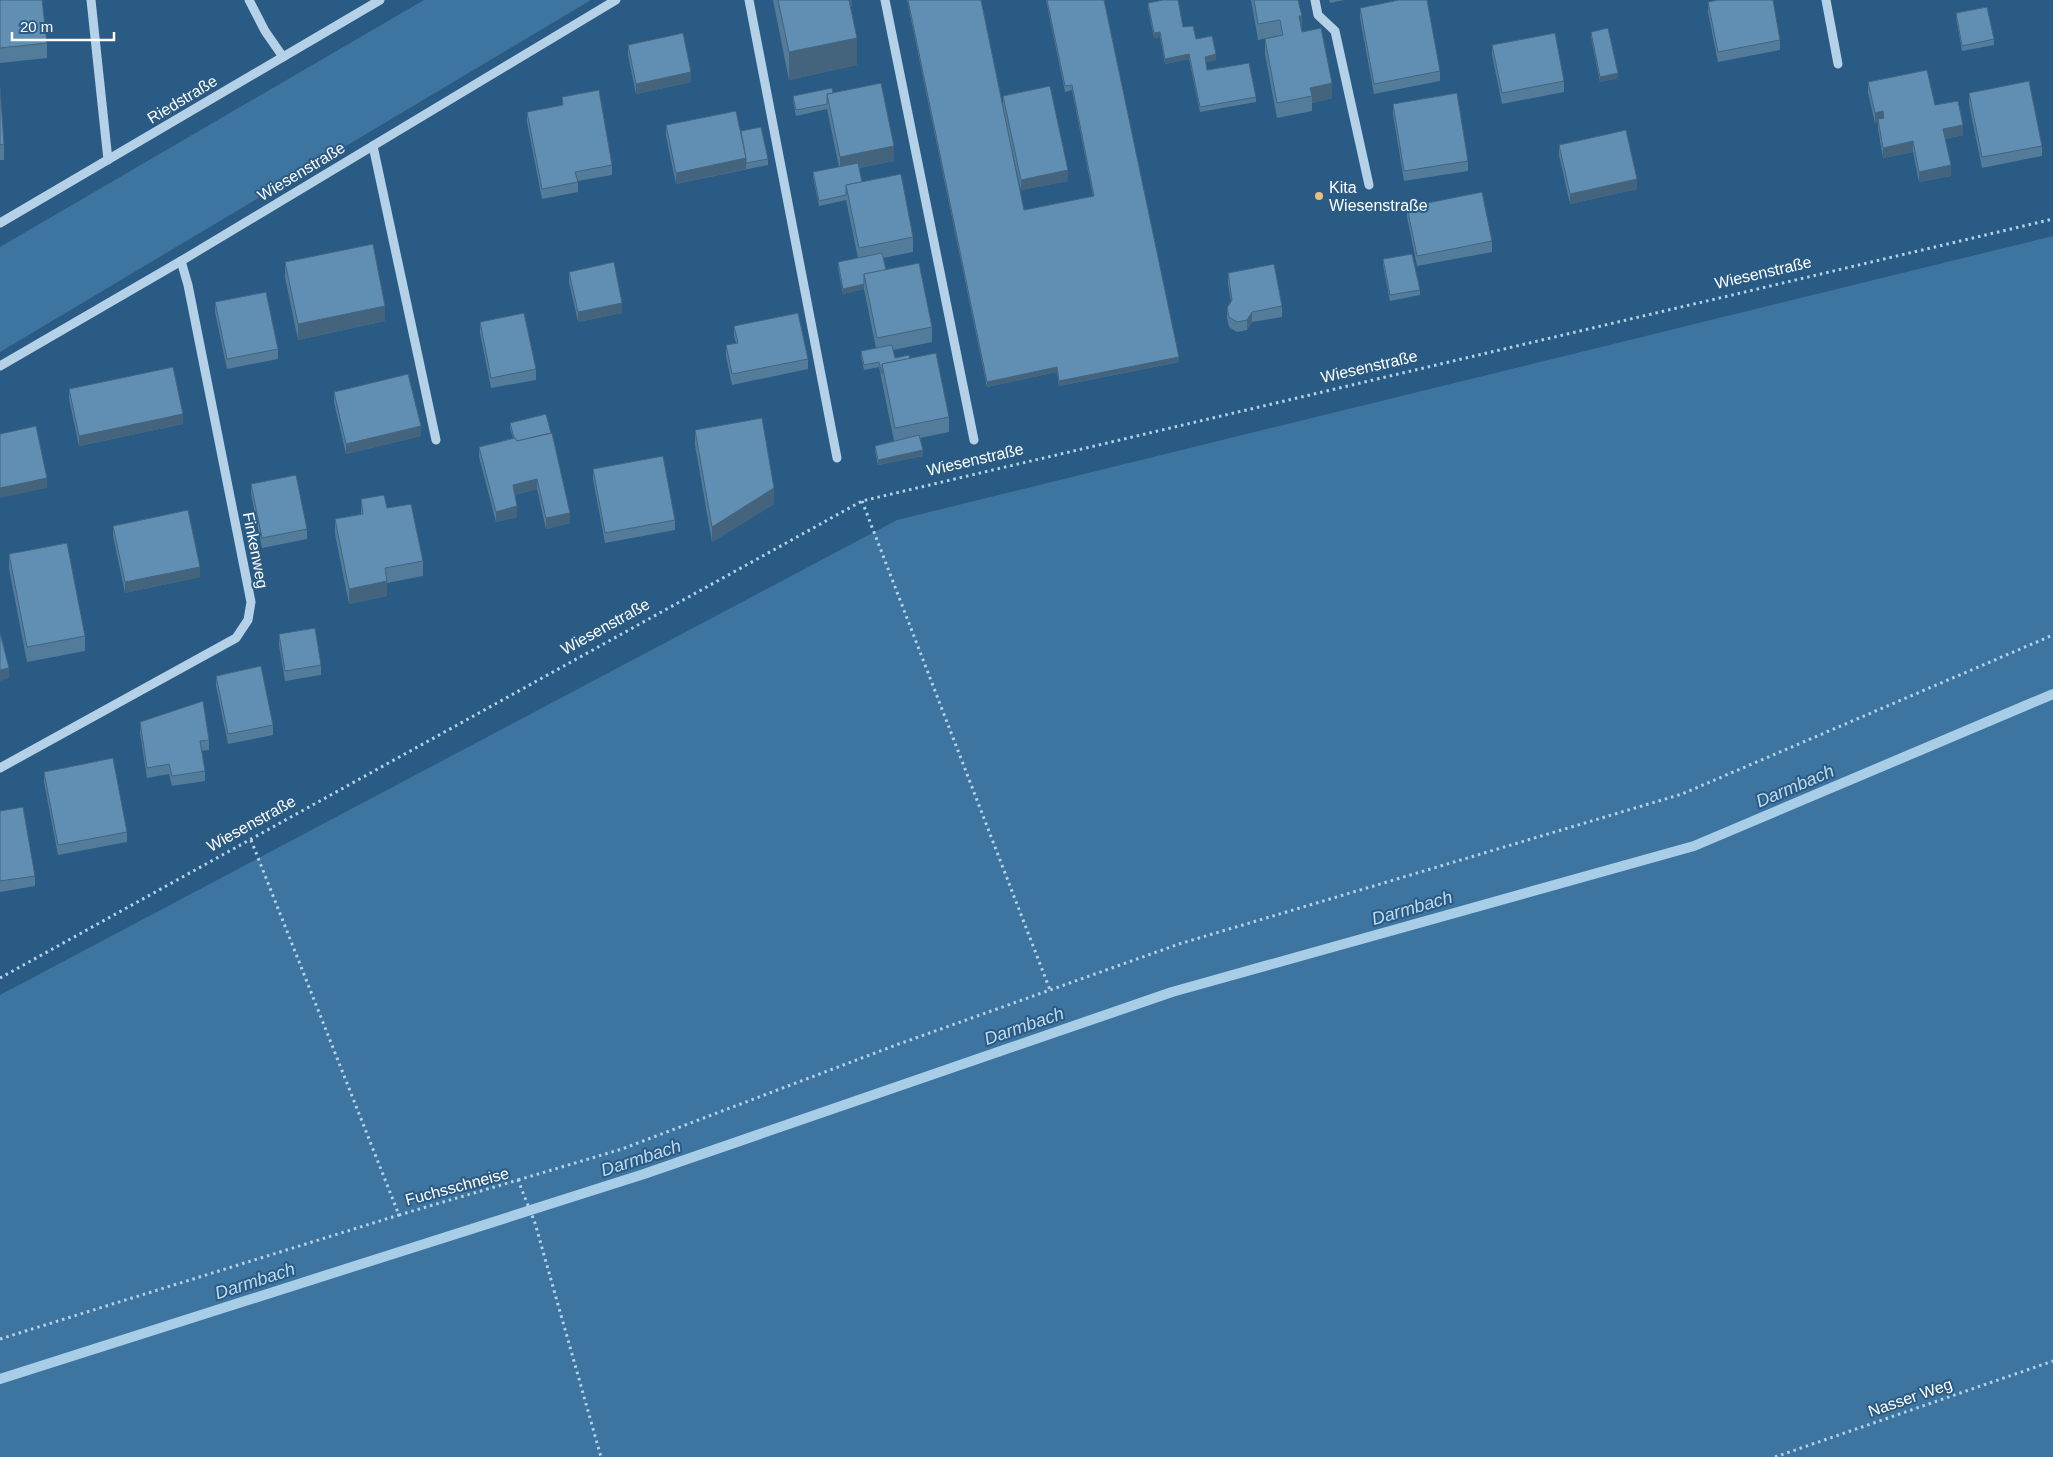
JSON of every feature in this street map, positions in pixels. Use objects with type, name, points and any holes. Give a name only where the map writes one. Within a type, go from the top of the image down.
[{"type":"street","points":[[92,0],[108,160]]},
{"type":"street","points":[[249,0],[283,57]]},
{"type":"street","name":"Riedstraße","points":[[0,223],[380,0]]},
{"type":"street","name":"Wiesenstraße","points":[[0,366],[181,261],[616,0]]},
{"type":"street","points":[[749,0],[837,458]]},
{"type":"street","points":[[885,0],[974,440]]},
{"type":"street","points":[[1315,0],[1318,15],[1336,31],[1369,185]]},
{"type":"street","points":[[1826,0],[1838,64]]},
{"type":"street","points":[[373,146],[436,440]]},
{"type":"street","name":"Finkenweg","points":[[0,768],[236,638],[248,620],[252,602],[190,295],[181,261]]},
{"type":"path","name":"Wiesenstraße","points":[[0,978],[862,501],[2053,219]]},
{"type":"path","points":[[862,501],[1050,990]]},
{"type":"path","points":[[518,1180],[622,1149],[887,1048],[1179,944],[1682,794],[2053,635]]},
{"type":"path","name":"Fuchsschneise","points":[[251,840],[399,1215],[518,1180],[535,1223],[600,1457]]},
{"type":"path","points":[[0,1339],[399,1215]]},
{"type":"path","name":"Nasser Weg","points":[[1775,1457],[2053,1361]]},
{"type":"shaded area","points":[[424,0],[591,0],[0,352],[0,247]]},
{"type":"shaded area","points":[[2053,236],[2053,1457],[0,1457],[0,995],[897,520]]},
{"type":"building","points":[[0,0],[42,0],[47,43],[0,48]]},
{"type":"building","points":[[778,0],[849,0],[857,38],[789,52]]},
{"type":"building","points":[[908,0],[981,0],[1024,210],[1094,196],[1072,85],[1065,86],[1047,0],[1104,0],[1179,357],[1059,381],[1057,367],[987,382]]},
{"type":"building","points":[[1178,0],[1183,27],[1193,26],[1196,39],[1212,36],[1216,54],[1205,57],[1207,70],[1249,63],[1256,97],[1200,107],[1189,54],[1165,59],[1160,32],[1154,33],[1148,3]]},
{"type":"building","points":[[1254,0],[1298,0],[1302,16],[1299,16],[1302,32],[1321,28],[1332,83],[1310,88],[1312,96],[1277,103],[1265,39],[1283,35],[1280,20],[1258,24]]},
{"type":"building","points":[[1399,0],[1427,0],[1440,71],[1374,84],[1360,8]]},
{"type":"building","points":[[1718,0],[1773,0],[1780,40],[1718,52],[1708,2]]},
{"type":"building","points":[[1987,7],[1994,39],[1962,46],[1956,13]]},
{"type":"building","points":[[1608,28],[1618,73],[1600,77],[1591,32]]},
{"type":"building","points":[[683,33],[691,72],[636,84],[628,45]]},
{"type":"building","points":[[1555,33],[1564,81],[1502,93],[1492,45]]},
{"type":"building","points":[[1927,70],[1935,105],[1958,101],[1963,125],[1943,129],[1951,165],[1919,172],[1913,141],[1883,148],[1878,119],[1884,118],[1883,111],[1875,113],[1868,82]]},
{"type":"building","points":[[2029,81],[2042,146],[1982,157],[1969,93]]},
{"type":"building","points":[[881,83],[894,146],[840,157],[827,94]]},
{"type":"building","points":[[1050,86],[1068,170],[1021,180],[1003,96]]},
{"type":"building","points":[[0,88],[4,144],[0,145]]},
{"type":"building","points":[[832,88],[833,93],[827,94],[827,104],[796,110],[793,96]]},
{"type":"building","points":[[599,90],[612,165],[575,172],[578,182],[542,189],[527,112],[563,105],[562,97]]},
{"type":"building","points":[[1457,93],[1468,161],[1404,171],[1393,104]]},
{"type":"building","points":[[736,111],[746,158],[676,173],[666,125]]},
{"type":"building","points":[[761,127],[768,159],[746,163],[741,131]]},
{"type":"building","points":[[1626,130],[1637,179],[1570,194],[1559,145]]},
{"type":"building","points":[[858,163],[862,182],[846,185],[846,195],[819,201],[813,172]]},
{"type":"building","points":[[901,174],[913,237],[859,248],[846,185]]},
{"type":"building","points":[[1482,192],[1492,241],[1417,256],[1407,207]]},
{"type":"building","points":[[373,244],[385,306],[298,324],[285,262]]},
{"type":"building","points":[[882,253],[886,270],[864,274],[864,284],[843,289],[838,262]]},
{"type":"building","points":[[1412,254],[1420,290],[1390,295],[1383,259]]},
{"type":"building","points":[[614,262],[622,303],[578,312],[569,272]]},
{"type":"building","points":[[919,263],[932,327],[877,338],[864,274]]},
{"type":"building","points":[[1274,264],[1282,306],[1252,312],[1247,320],[1237,322],[1229,317],[1227,308],[1232,300],[1228,273]]},
{"type":"building","points":[[266,292],[278,349],[227,359],[215,302]]},
{"type":"building","points":[[524,313],[536,369],[491,378],[480,322]]},
{"type":"building","points":[[798,313],[808,359],[732,374],[726,345],[738,343],[734,326]]},
{"type":"building","points":[[892,345],[895,358],[909,355],[910,359],[882,364],[882,374],[879,362],[864,365],[861,351]]},
{"type":"building","points":[[936,353],[949,417],[895,428],[882,364]]},
{"type":"building","points":[[173,367],[183,414],[79,436],[69,389]]},
{"type":"building","points":[[408,374],[421,426],[346,444],[334,392]]},
{"type":"building","points":[[546,414],[551,433],[517,441],[514,438],[510,423]]},
{"type":"building","points":[[762,418],[774,488],[712,527],[695,430]]},
{"type":"building","points":[[36,426],[47,478],[0,488],[0,434]]},
{"type":"building","points":[[552,433],[570,513],[546,518],[537,479],[513,485],[517,506],[496,512],[479,447],[515,438],[517,441]]},
{"type":"building","points":[[919,435],[923,450],[878,460],[875,446]]},
{"type":"building","points":[[663,456],[675,520],[605,533],[593,469]]},
{"type":"building","points":[[296,475],[307,529],[262,538],[251,484]]},
{"type":"building","points":[[384,495],[387,508],[411,504],[423,561],[385,568],[387,581],[349,589],[335,519],[363,514],[361,499]]},
{"type":"building","points":[[188,510],[200,567],[125,582],[113,526]]},
{"type":"building","points":[[67,543],[85,636],[27,647],[9,554]]},
{"type":"building","points":[[315,628],[321,665],[285,671],[279,634]]},
{"type":"building","points":[[0,633],[9,668],[0,670]]},
{"type":"building","points":[[261,666],[273,725],[228,734],[216,676]]},
{"type":"building","points":[[203,701],[209,740],[200,741],[205,771],[172,776],[169,764],[147,768],[140,722]]},
{"type":"building","points":[[113,758],[127,832],[58,845],[44,772]]},
{"type":"building","points":[[23,807],[35,876],[0,881],[0,811]]},
{"type":"waterway","name":"Darmbach","points":[[0,1379],[644,1174],[1172,992],[1694,846],[2053,694]]},
{"type":"place","name":"Kita Wiesenstraße","points":[[1319,196]]}]
